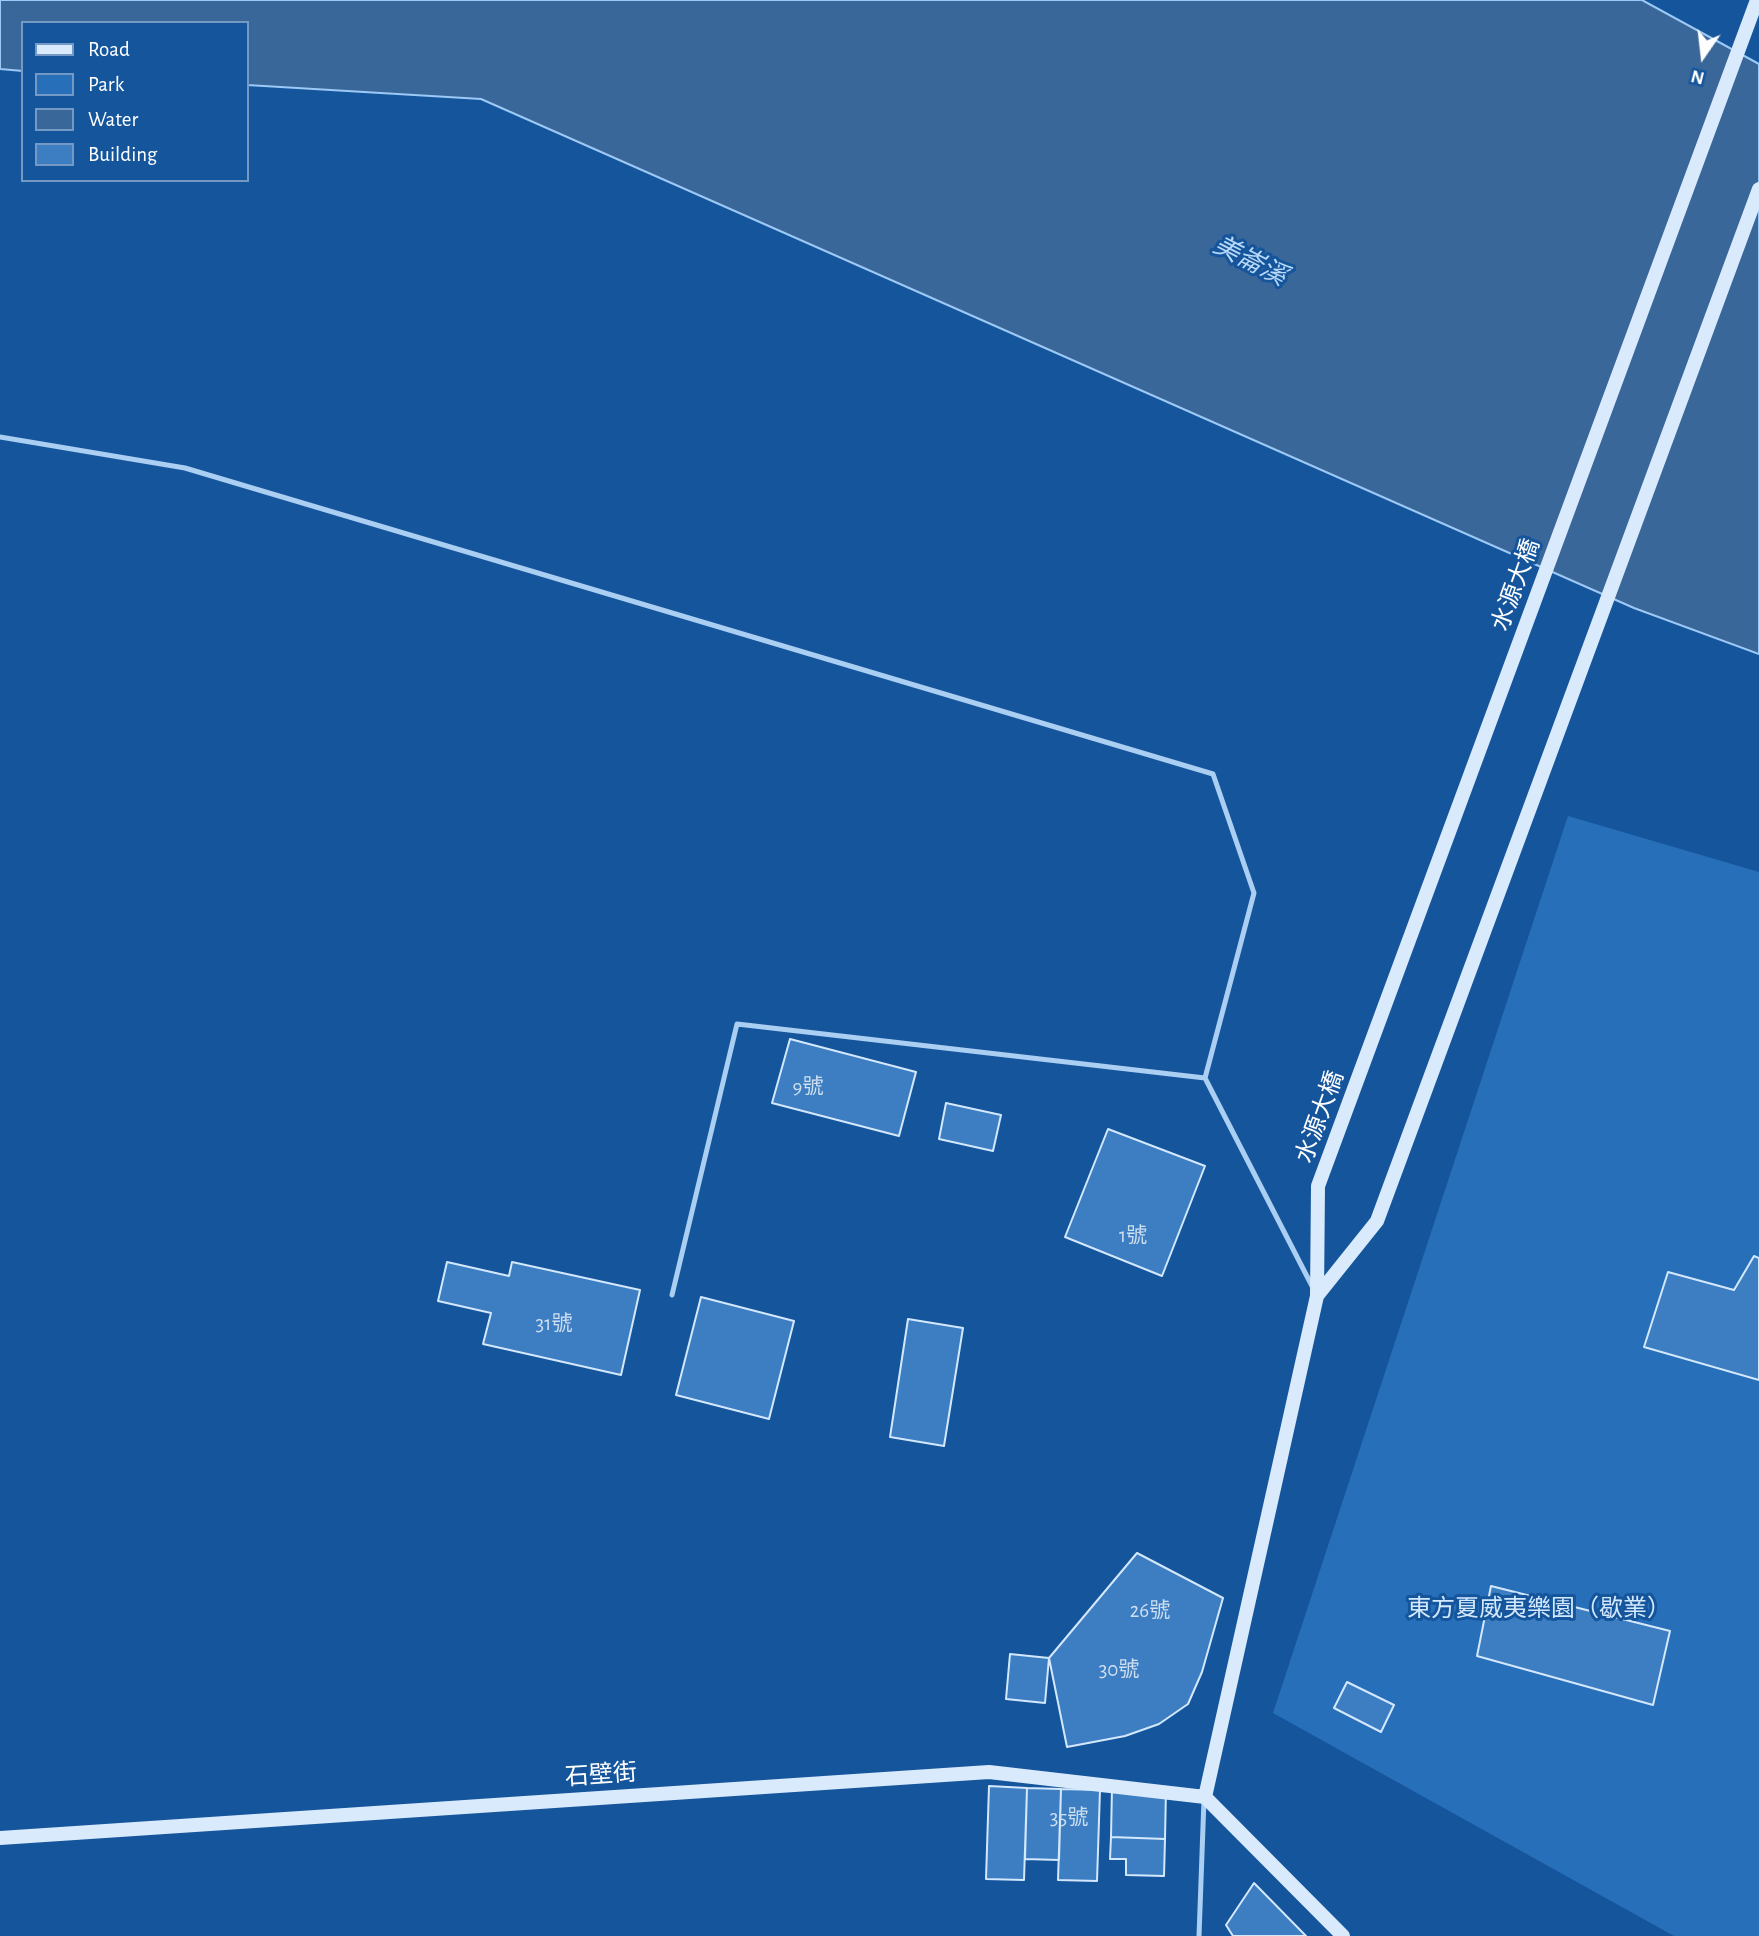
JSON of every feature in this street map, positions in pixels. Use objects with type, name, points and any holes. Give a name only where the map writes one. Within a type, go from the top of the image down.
[{"type":"street","name":"水源大橋","points":[[1317,1296],[1318,1186],[1757,0]]},
{"type":"street","points":[[1343,1936],[1205,1797],[1317,1296],[1377,1221],[1759,189]]},
{"type":"street","name":"石壁街","points":[[0,1838],[989,1772],[1205,1797]]},
{"type":"lane","points":[[0,437],[185,468],[1213,774],[1254,893],[1205,1078],[1317,1296]]},
{"type":"lane","points":[[672,1295],[737,1024],[1205,1078]]},
{"type":"lane","points":[[1199,1936],[1205,1797]]},
{"type":"green space","name":"東方夏威夷樂園（歇業）","points":[[1568,816],[1759,872],[1759,1936],[1674,1936],[1273,1713]]},
{"type":"water","name":"美崙溪","points":[[0,0],[1642,0],[1759,64],[1759,654],[1634,608],[481,99],[248,85],[248,21],[21,21],[21,71],[0,69]]},
{"type":"building","points":[[790,1039],[916,1072],[899,1136],[772,1103]]},
{"type":"building","points":[[946,1103],[1001,1115],[993,1151],[939,1139]]},
{"type":"building","points":[[1108,1129],[1205,1166],[1162,1276],[1065,1237]]},
{"type":"building","points":[[1754,1256],[1759,1258],[1759,1380],[1644,1347],[1668,1272],[1734,1290]]},
{"type":"building","points":[[447,1262],[509,1276],[512,1262],[640,1290],[621,1375],[483,1344],[491,1313],[438,1301]]},
{"type":"building","points":[[701,1297],[794,1321],[769,1419],[676,1395]]},
{"type":"building","points":[[908,1319],[963,1328],[944,1446],[890,1437]]},
{"type":"building","points":[[1137,1553],[1223,1598],[1202,1672],[1188,1704],[1159,1724],[1125,1736],[1067,1747],[1049,1658]]},
{"type":"building","points":[[1491,1586],[1670,1631],[1653,1705],[1477,1656]]},
{"type":"building","points":[[1010,1654],[1049,1658],[1045,1703],[1006,1699]]},
{"type":"building","points":[[1347,1682],[1394,1705],[1381,1732],[1334,1708]]},
{"type":"building","points":[[989,1786],[1027,1788],[1024,1880],[986,1879]]},
{"type":"building","points":[[1112,1787],[1166,1789],[1165,1839],[1111,1837]]},
{"type":"building","points":[[1027,1788],[1061,1789],[1059,1860],[1025,1859]]},
{"type":"building","points":[[1061,1789],[1100,1790],[1097,1881],[1058,1880]]},
{"type":"building","points":[[1111,1837],[1165,1839],[1164,1876],[1126,1875],[1126,1859],[1110,1859]]},
{"type":"building","points":[[1254,1883],[1306,1936],[1233,1936],[1226,1925]]}]
